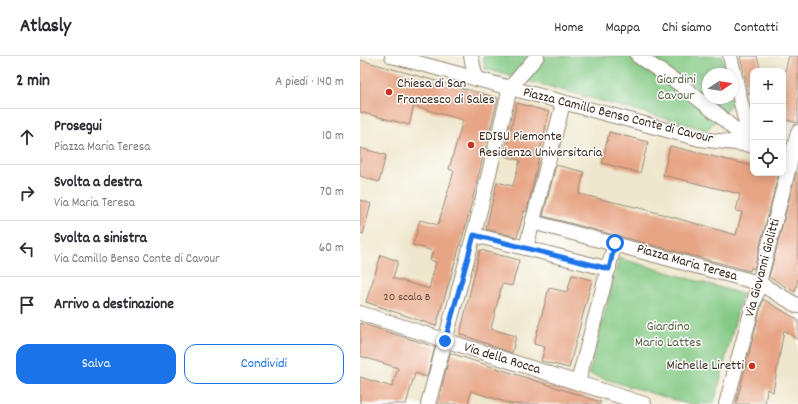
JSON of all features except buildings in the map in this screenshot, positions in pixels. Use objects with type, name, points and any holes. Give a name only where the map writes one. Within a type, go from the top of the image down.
[{"type":"street","name":"Piazza Camillo Benso Conte di Cavour","points":[[392,56],[563,103],[706,140],[750,145]]},
{"type":"street","points":[[471,56],[476,79]]},
{"type":"street","name":"Piazza Camillo Benso Conte di Cavour","points":[[510,88],[538,56]]},
{"type":"street","name":"Piazza Camillo Benso Conte di Cavour","points":[[637,56],[681,85],[720,116],[750,143]]},
{"type":"street","points":[[730,56],[751,140]]},
{"type":"street","points":[[428,404],[474,235],[510,88]]},
{"type":"street","points":[[526,248],[563,103]]},
{"type":"street","name":"Via Giovanni Giolitti","points":[[726,404],[759,283],[788,152],[798,132]]},
{"type":"street","name":"Piazza Maria Teresa","points":[[532,222],[615,243],[759,283],[798,306]]},
{"type":"street","points":[[474,235],[609,269]]},
{"type":"street","points":[[578,382],[615,243]]},
{"type":"street","name":"Via della Rocca","points":[[360,313],[644,404]]},
{"type":"green space","name":"Giardini Cavour","points":[[483,56],[722,56],[725,68],[702,68],[702,104],[732,104],[707,130],[485,69]]},
{"type":"green space","name":"Giardino Mario Lattes","points":[[619,258],[742,294],[714,404],[687,404],[589,374]]},
{"type":"place","name":"Chiesa di San Francesco di Sales","points":[[389,92]]},
{"type":"place","name":"EDISU Piemonte Residenza Universitaria","points":[[471,145]]},
{"type":"place","name":"Michelle Liretti","points":[[752,366]]},
{"type":"route","points":[[445,341],[474,235],[609,269],[615,243]]}]
